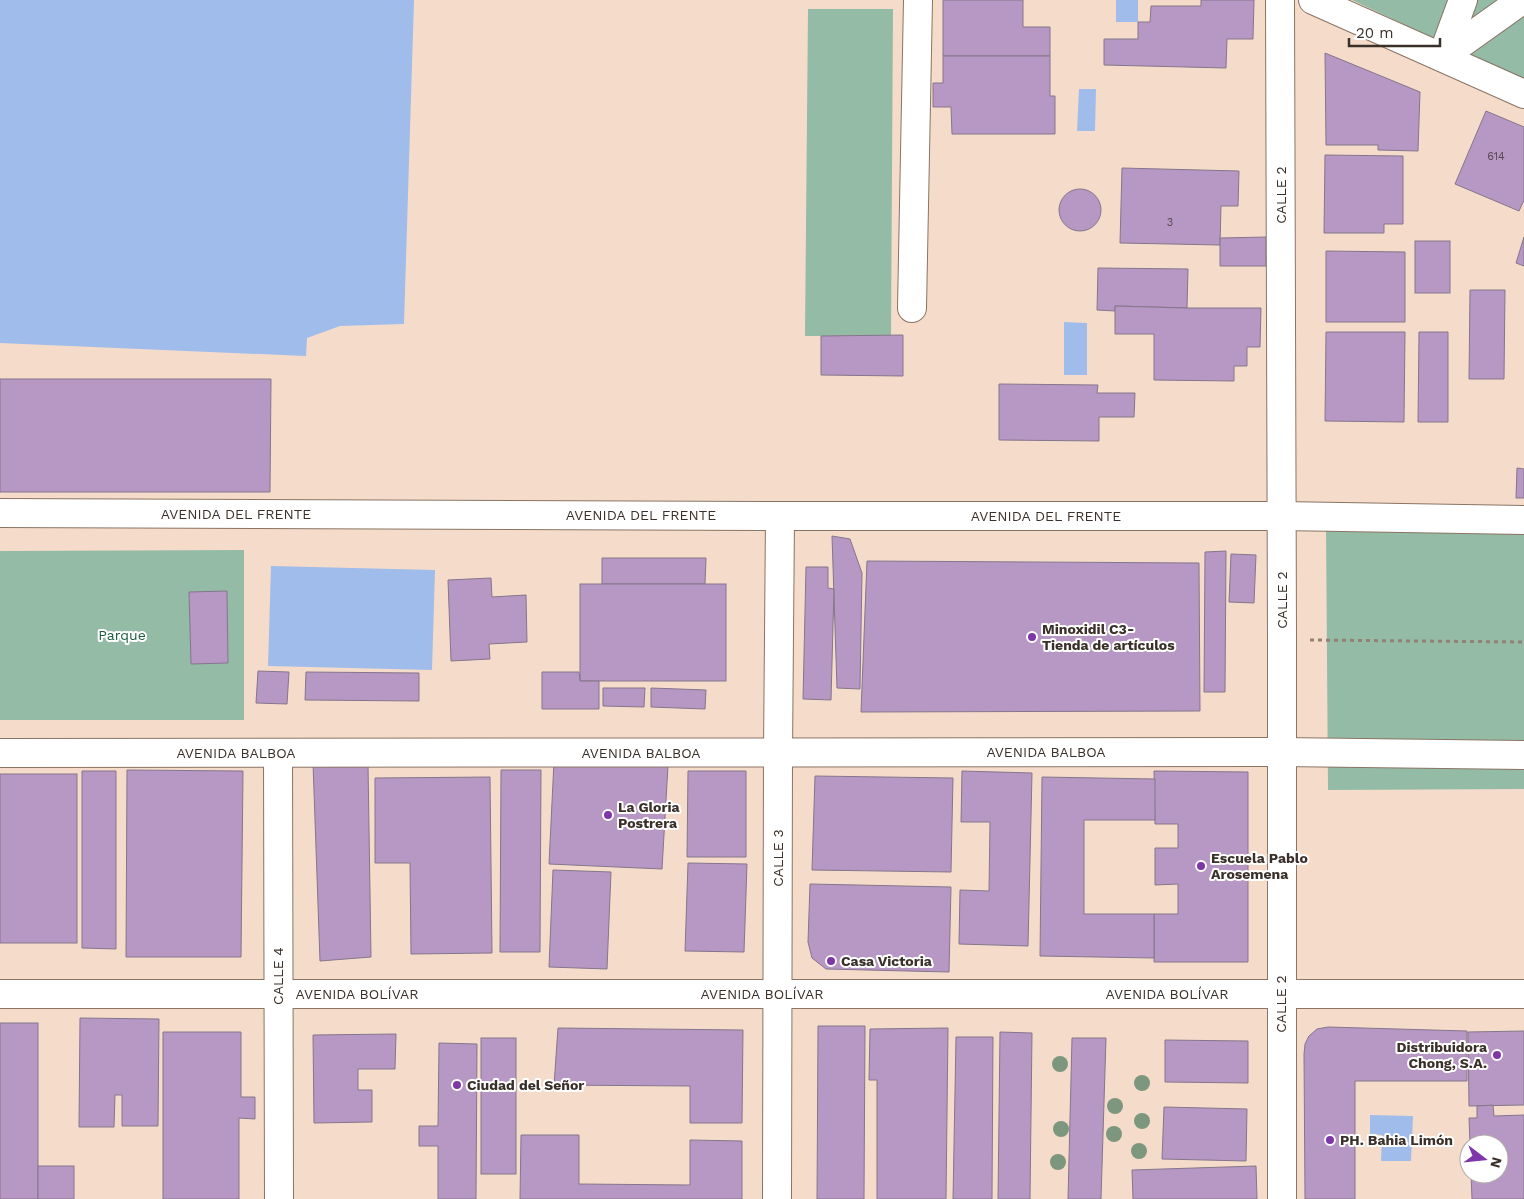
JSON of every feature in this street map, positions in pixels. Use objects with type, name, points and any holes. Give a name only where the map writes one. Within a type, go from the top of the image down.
[{"type":"street","points":[[912,308],[918,0]]},
{"type":"street","name":"CALLE 2","points":[[1280,0],[1282,1199]]},
{"type":"street","points":[[1313,0],[1524,94]]},
{"type":"street","points":[[1442,57],[1463,0]]},
{"type":"street","points":[[1442,57],[1522,0]]},
{"type":"street","name":"AVENIDA DEL FRENTE","points":[[0,513],[1281,516],[1524,520]]},
{"type":"street","name":"CALLE 3","points":[[777,1199],[780,516]]},
{"type":"street","name":"AVENIDA BALBOA","points":[[0,753],[1281,752],[1524,755]]},
{"type":"street","name":"CALLE 4","points":[[278,753],[279,1199]]},
{"type":"street","name":"AVENIDA BOLÍVAR","points":[[0,994],[1524,994]]},
{"type":"path","points":[[1282,639],[1524,642]]},
{"type":"green space","points":[[1352,0],[1524,0],[1524,81]]},
{"type":"green space","points":[[808,9],[893,9],[891,336],[805,336]]},
{"type":"green space","points":[[1326,523],[1524,523],[1524,789],[1328,790]]},
{"type":"green space","name":"Parque","points":[[244,550],[244,720],[0,720],[0,551]]},
{"type":"water","points":[[0,0],[414,0],[404,324],[340,326],[307,338],[306,356],[0,343]]},
{"type":"water","points":[[1116,0],[1138,0],[1138,22],[1116,22]]},
{"type":"water","points":[[1079,89],[1096,89],[1095,131],[1077,131]]},
{"type":"water","points":[[1064,322],[1087,323],[1087,375],[1064,375]]},
{"type":"water","points":[[271,566],[435,570],[432,670],[268,666]]},
{"type":"water","points":[[1370,1115],[1413,1116],[1411,1161],[1381,1161],[1382,1135],[1370,1134]]},
{"type":"building","points":[[943,0],[1023,0],[1023,27],[1050,27],[1050,56],[943,56]]},
{"type":"building","points":[[1201,0],[1254,0],[1253,39],[1227,39],[1226,68],[1104,65],[1104,39],[1138,39],[1138,22],[1150,22],[1151,6],[1201,6]]},
{"type":"building","points":[[1325,53],[1420,92],[1418,151],[1378,150],[1378,145],[1326,145]]},
{"type":"building","points":[[943,56],[1050,56],[1050,96],[1055,96],[1055,134],[952,134],[951,107],[933,107],[933,83],[943,83]]},
{"type":"building","points":[[1486,111],[1524,127],[1524,200],[1519,211],[1455,184]]},
{"type":"building","points":[[1325,155],[1403,156],[1403,224],[1384,224],[1384,233],[1324,233]]},
{"type":"building","points":[[1122,168],[1239,171],[1238,206],[1221,206],[1220,245],[1120,243]]},
{"type":"building","points":[[1084,189],[1092,192],[1098,198],[1101,210],[1098,222],[1092,228],[1076,231],[1068,228],[1062,222],[1059,206],[1062,198],[1068,192]]},
{"type":"building","points":[[1266,237],[1266,266],[1220,266],[1220,238]]},
{"type":"building","points":[[1524,237],[1524,266],[1516,263]]},
{"type":"building","points":[[1415,241],[1450,241],[1450,293],[1415,293]]},
{"type":"building","points":[[1326,251],[1405,252],[1405,322],[1326,322]]},
{"type":"building","points":[[1098,268],[1188,269],[1187,308],[1115,306],[1115,311],[1097,310]]},
{"type":"building","points":[[1470,290],[1505,290],[1504,379],[1469,379]]},
{"type":"building","points":[[1115,306],[1261,308],[1260,347],[1247,347],[1247,366],[1234,366],[1234,381],[1154,380],[1154,334],[1115,334]]},
{"type":"building","points":[[1326,332],[1405,332],[1404,422],[1325,421]]},
{"type":"building","points":[[1419,332],[1448,332],[1448,422],[1418,422]]},
{"type":"building","points":[[903,335],[903,376],[821,375],[821,336]]},
{"type":"building","points":[[0,379],[271,379],[270,492],[0,492]]},
{"type":"building","points":[[999,384],[1098,385],[1097,393],[1135,393],[1134,417],[1099,417],[1099,441],[999,440]]},
{"type":"building","points":[[1517,468],[1524,469],[1524,498],[1516,498]]},
{"type":"building","points":[[832,536],[850,539],[862,573],[860,689],[837,688]]},
{"type":"building","points":[[1226,551],[1225,692],[1204,692],[1205,552]]},
{"type":"building","points":[[1231,554],[1256,555],[1254,603],[1229,602]]},
{"type":"building","points":[[602,558],[706,558],[705,584],[602,584]]},
{"type":"building","name":"Minoxidil C3- Tienda de artículos","points":[[867,561],[1199,563],[1200,711],[861,712]]},
{"type":"building","points":[[806,567],[828,567],[828,588],[834,589],[831,700],[803,699]]},
{"type":"building","points":[[491,578],[492,597],[526,595],[527,642],[489,644],[490,659],[451,661],[448,580]]},
{"type":"building","points":[[580,584],[726,584],[726,681],[580,681]]},
{"type":"building","points":[[227,591],[228,663],[191,664],[189,592]]},
{"type":"building","points":[[258,671],[289,672],[287,704],[256,703]]},
{"type":"building","points":[[306,672],[419,673],[419,701],[305,700]]},
{"type":"building","points":[[542,672],[579,672],[580,681],[599,681],[599,709],[542,709]]},
{"type":"building","points":[[603,688],[645,688],[644,707],[603,706]]},
{"type":"building","points":[[651,688],[706,690],[705,709],[651,707]]},
{"type":"building","name":"La Gloria Postrera","points":[[554,761],[668,766],[662,869],[549,864]]},
{"type":"building","points":[[313,763],[368,764],[371,957],[320,961]]},
{"type":"building","points":[[127,770],[243,771],[241,957],[126,957]]},
{"type":"building","points":[[501,770],[541,770],[540,952],[500,952]]},
{"type":"building","points":[[82,771],[116,771],[116,949],[82,948]]},
{"type":"building","points":[[688,771],[746,771],[746,857],[687,857]]},
{"type":"building","points":[[962,771],[1032,773],[1028,946],[959,944],[960,890],[989,891],[990,822],[961,822]]},
{"type":"building","name":"Escuela Pablo Arosemena","points":[[1154,771],[1248,772],[1248,962],[1154,962],[1154,914],[1178,914],[1178,884],[1155,885],[1155,848],[1178,848],[1178,824],[1155,824]]},
{"type":"building","points":[[0,774],[77,774],[77,943],[0,943]]},
{"type":"building","points":[[815,776],[953,778],[951,872],[812,870]]},
{"type":"building","points":[[490,777],[492,953],[411,954],[410,863],[375,863],[375,778]]},
{"type":"building","points":[[1042,777],[1155,779],[1155,820],[1084,820],[1084,914],[1154,914],[1154,958],[1040,956]]},
{"type":"building","points":[[688,863],[747,864],[744,952],[685,951]]},
{"type":"building","points":[[553,870],[611,872],[607,969],[549,967]]},
{"type":"building","points":[[810,884],[951,887],[949,972],[826,969],[812,958],[808,942]]},
{"type":"building","points":[[80,1018],[159,1019],[158,1126],[122,1126],[122,1095],[115,1095],[114,1127],[79,1127]]},
{"type":"building","points":[[0,1023],[38,1023],[38,1199],[0,1199]]},
{"type":"building","points":[[818,1026],[865,1026],[864,1199],[817,1199]]},
{"type":"building","name":"PH. Bahia Limón","points":[[1328,1027],[1467,1031],[1467,1081],[1355,1081],[1355,1199],[1305,1199],[1305,1044],[1309,1036],[1317,1029]]},
{"type":"building","points":[[558,1028],[743,1030],[742,1123],[690,1123],[690,1086],[554,1085]]},
{"type":"building","points":[[948,1028],[946,1199],[877,1199],[877,1080],[869,1080],[870,1029]]},
{"type":"building","points":[[1524,1031],[1524,1105],[1469,1106],[1468,1032]]},
{"type":"building","points":[[163,1032],[241,1032],[241,1097],[255,1097],[255,1119],[239,1118],[239,1199],[163,1199]]},
{"type":"building","points":[[1000,1032],[1032,1033],[1030,1199],[998,1199]]},
{"type":"building","points":[[396,1034],[395,1069],[358,1069],[358,1090],[372,1090],[372,1122],[314,1123],[313,1035]]},
{"type":"building","points":[[956,1037],[993,1037],[992,1199],[953,1199]]},
{"type":"building","points":[[481,1038],[516,1038],[516,1174],[481,1174]]},
{"type":"building","points":[[1072,1038],[1106,1038],[1101,1199],[1068,1199]]},
{"type":"building","points":[[1165,1040],[1248,1041],[1248,1083],[1165,1082]]},
{"type":"building","name":"Ciudad del Señor","points":[[439,1043],[477,1044],[476,1199],[438,1199],[438,1146],[419,1146],[419,1126],[438,1126]]},
{"type":"building","points":[[1493,1105],[1494,1116],[1524,1115],[1524,1199],[1472,1199],[1471,1184],[1509,1184],[1509,1134],[1470,1134],[1469,1118],[1477,1118],[1477,1106]]},
{"type":"building","points":[[1164,1107],[1247,1109],[1246,1161],[1162,1159]]},
{"type":"building","points":[[521,1135],[579,1135],[579,1184],[690,1185],[690,1140],[742,1141],[742,1199],[520,1199]]},
{"type":"building","points":[[38,1166],[74,1166],[74,1199],[38,1199]]},
{"type":"building","points":[[1256,1166],[1257,1199],[1133,1199],[1132,1170]]},
{"type":"place","name":"Minoxidil C3- Tienda de artículos","points":[[1032,637]]},
{"type":"place","name":"La Gloria Postrera","points":[[608,815]]},
{"type":"place","name":"Escuela Pablo Arosemena","points":[[1201,866]]},
{"type":"place","name":"Casa Victoria","points":[[831,961]]},
{"type":"place","name":"Distribuidora Chong, S.A.","points":[[1497,1055]]},
{"type":"place","name":"Ciudad del Señor","points":[[457,1085]]},
{"type":"place","name":"PH. Bahia Limón","points":[[1330,1140]]}]
